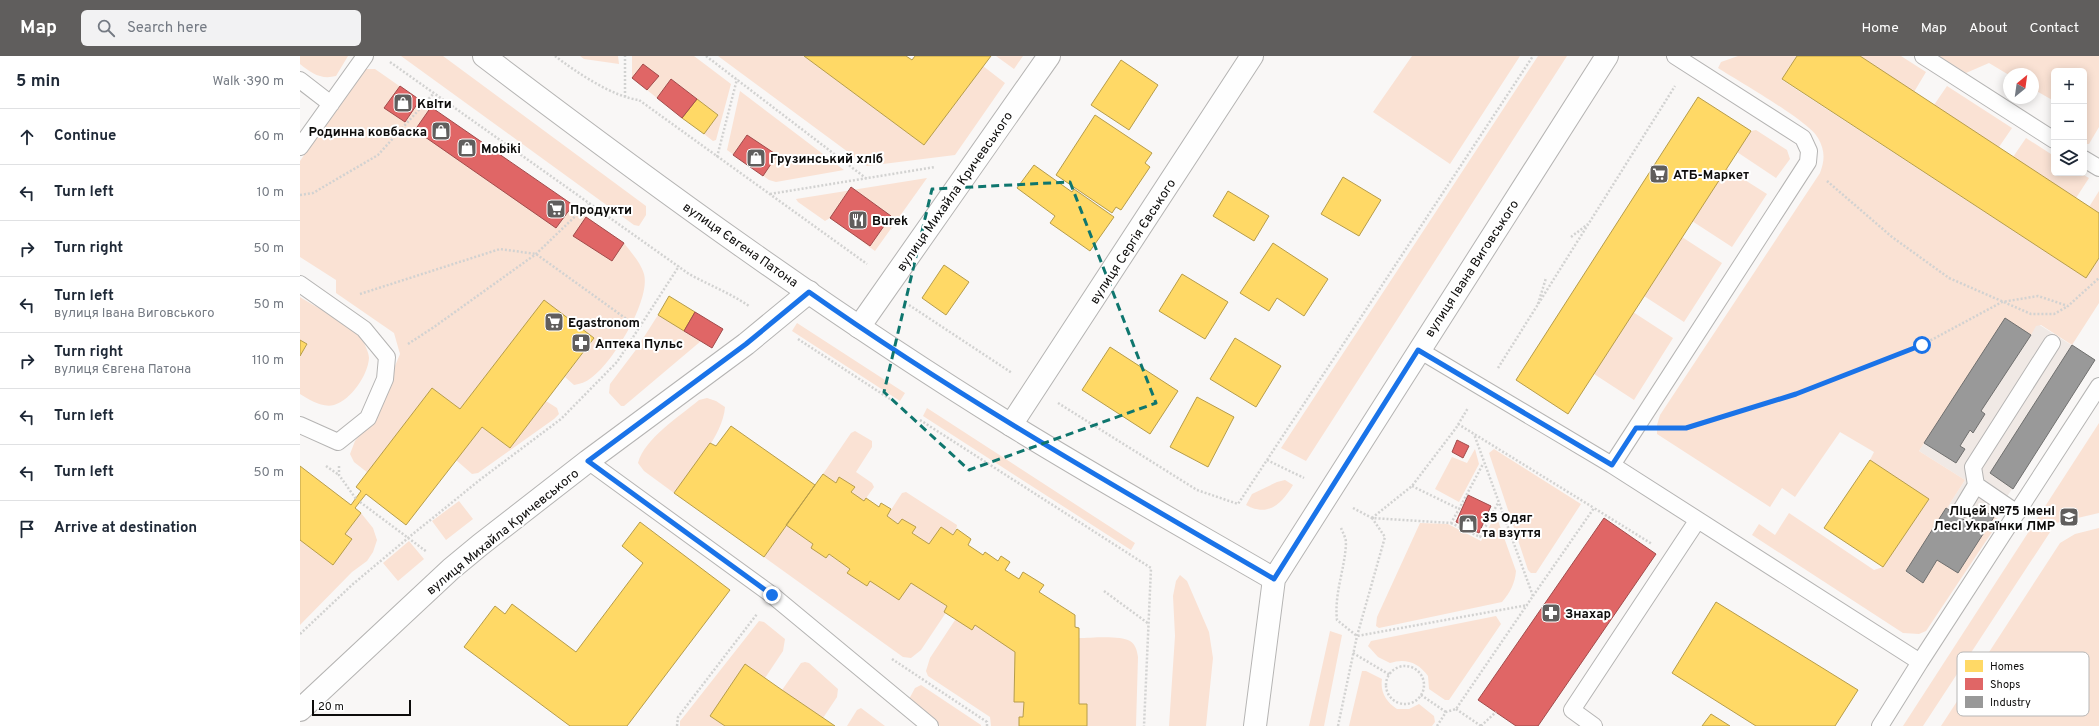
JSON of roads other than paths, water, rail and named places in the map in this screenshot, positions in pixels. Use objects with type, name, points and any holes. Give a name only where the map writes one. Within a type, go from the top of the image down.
[{"type":"main road","name":"вулиця Євгена Патона","points":[[484,56],[619,159],[859,327],[1011,425],[1274,579]]},
{"type":"main road","name":"вулиця Михайла Кричевського","points":[[859,327],[1049,56]]},
{"type":"main road","name":"вулиця Сергія Євського","points":[[1011,425],[1252,56]]},
{"type":"main road","name":"вулиця Івана Виговського","points":[[1255,726],[1274,579],[1418,350],[1607,56]]},
{"type":"main road","name":"вулиця Михайла Кричевського","points":[[300,710],[451,569],[588,461],[746,344],[809,292]]},
{"type":"lane","points":[[300,147],[365,56]]},
{"type":"lane","points":[[1923,56],[2051,138]]},
{"type":"lane","points":[[1612,465],[1808,162],[1809,151],[1803,138],[1680,59]]},
{"type":"lane","points":[[300,80],[331,104]]},
{"type":"lane","points":[[2087,161],[2099,168]]},
{"type":"lane","points":[[300,284],[331,304],[364,329],[387,357],[385,379],[368,418],[338,442],[300,425]]},
{"type":"lane","points":[[1961,510],[1976,485],[1973,467],[2052,344]]},
{"type":"lane","points":[[1418,350],[1480,385],[1612,465],[1697,521],[1920,662]]},
{"type":"lane","points":[[1880,726],[2099,386]]},
{"type":"lane","points":[[588,461],[772,595],[930,726]]},
{"type":"lane","points":[[1976,485],[2017,513]]},
{"type":"lane","points":[[1594,726],[1572,710],[1697,521]]},
{"type":"place","name":"Квіти","points":[[403,103]]},
{"type":"place","name":"Родинна ковбаска","points":[[441,131]]},
{"type":"place","name":"Mobiki","points":[[467,148]]},
{"type":"place","name":"Грузинський хліб","points":[[756,158]]},
{"type":"place","name":"АТБ-Маркет","points":[[1659,174]]},
{"type":"place","name":"Продукти","points":[[556,209]]},
{"type":"place","name":"Burek","points":[[858,220]]},
{"type":"place","name":"Egastronom","points":[[554,322]]},
{"type":"place","name":"Аптека Пульс","points":[[581,343]]},
{"type":"place","name":"Ліцей №75 імені Лесі Українки ЛМР","points":[[2069,517]]},
{"type":"place","name":"35 Одяг та взуття","points":[[1468,524]]},
{"type":"place","name":"Знахар","points":[[1551,613]]}]
